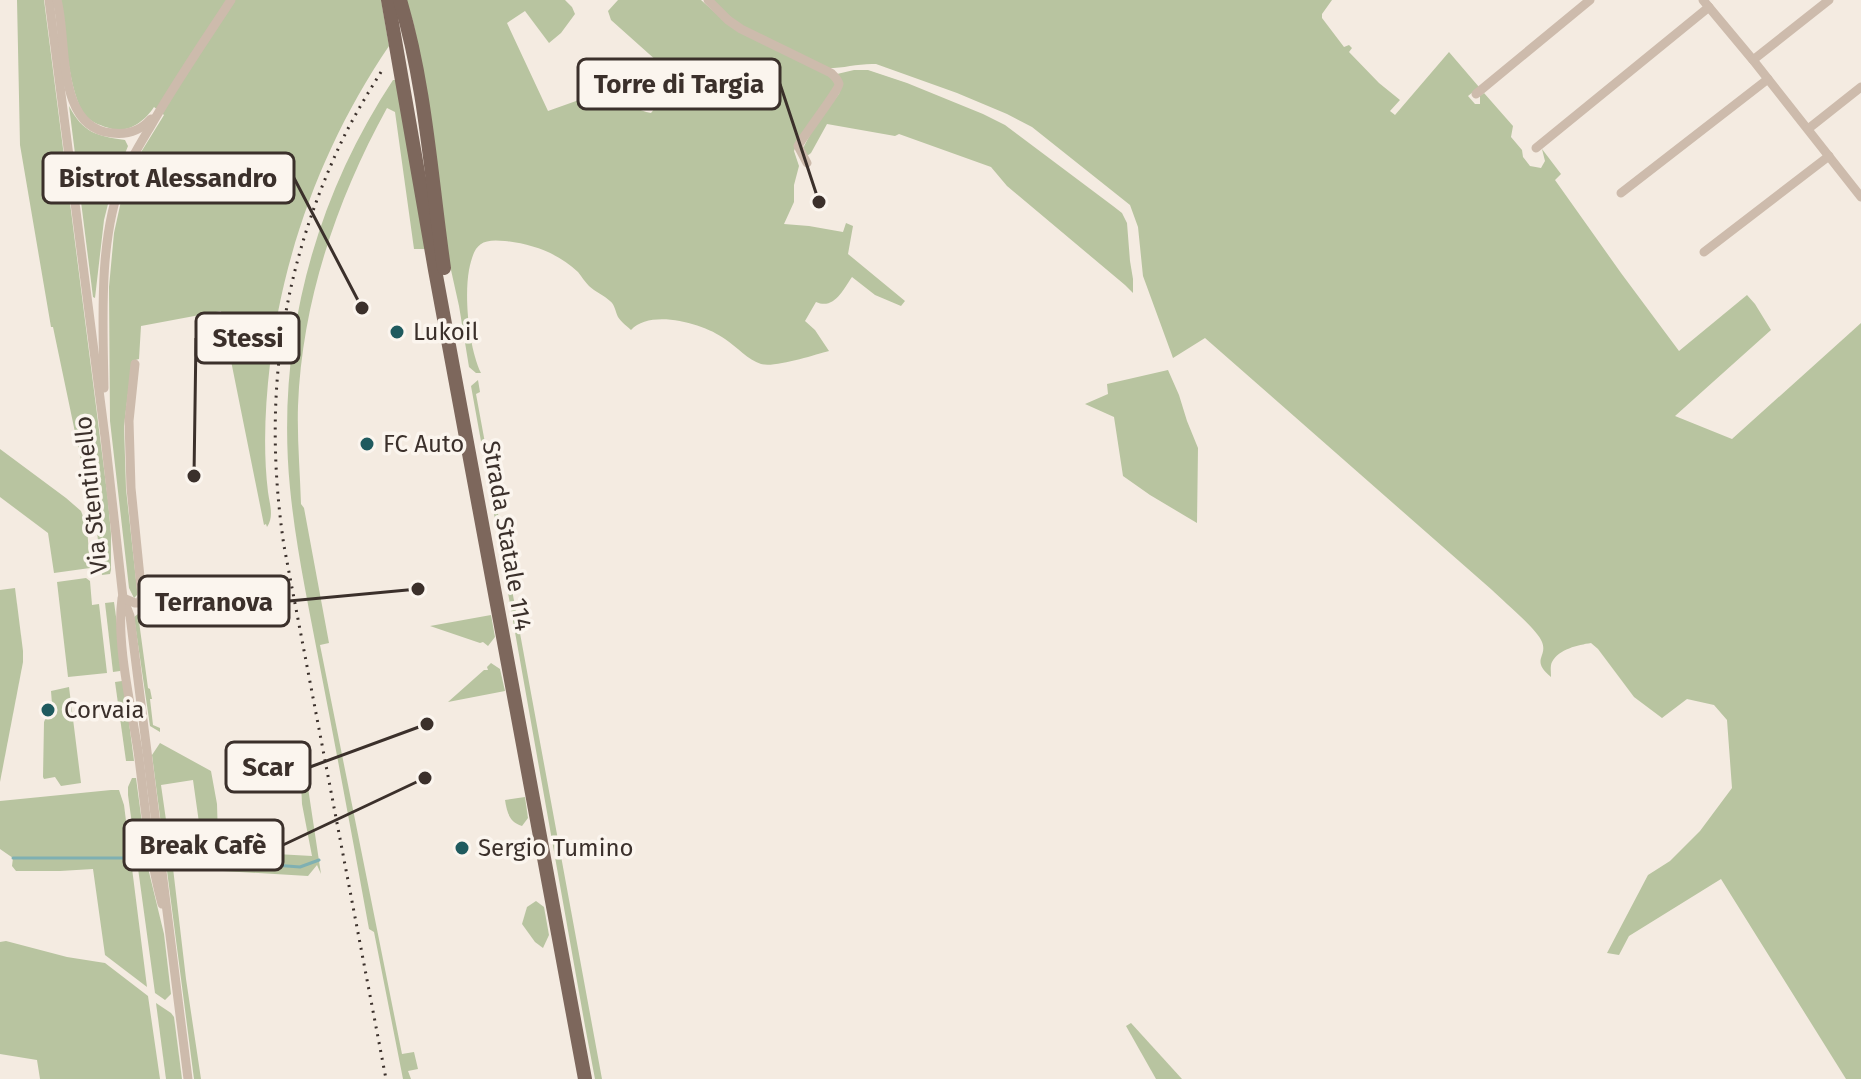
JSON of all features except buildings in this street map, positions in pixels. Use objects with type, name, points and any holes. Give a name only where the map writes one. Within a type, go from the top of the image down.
[{"type":"main road","name":"Strada Statale 114","points":[[388,0],[585,1079]]},
{"type":"main road","name":"Strada Statale 114","points":[[400,0],[422,94],[444,265],[592,1079]]},
{"type":"street","name":"Via Stentinello","points":[[49,0],[105,437],[123,598],[120,618],[144,755],[153,870],[170,938],[188,1079]]},
{"type":"street","points":[[57,0],[70,95],[81,116],[97,129],[127,134],[139,130],[159,111]]},
{"type":"street","points":[[105,437],[102,304],[108,238],[122,179],[159,111],[231,0]]},
{"type":"street","points":[[708,0],[741,29],[831,73],[837,79],[837,91],[798,146],[807,163]]},
{"type":"street","points":[[1476,94],[1590,0]]},
{"type":"street","points":[[1753,60],[1829,0]]},
{"type":"street","points":[[1536,148],[1706,4],[1861,197]]},
{"type":"street","points":[[1621,193],[1768,79]]},
{"type":"street","points":[[1808,129],[1861,87]]},
{"type":"street","points":[[1704,252],[1829,156]]},
{"type":"street","points":[[88,302],[95,307],[102,304]]},
{"type":"street","points":[[123,598],[139,603],[142,597],[131,488],[129,421],[135,364]]},
{"type":"green space","points":[[17,0],[44,0],[108,500],[110,574],[102,575],[97,532],[82,482],[85,480],[51,327],[20,145]]},
{"type":"green space","points":[[61,0],[381,0],[389,46],[345,119],[327,158],[310,198],[285,280],[276,322],[267,396],[266,461],[271,515],[267,527],[264,525],[221,311],[141,326],[139,359],[132,361],[124,426],[126,489],[137,589],[134,598],[129,588],[110,421],[109,287],[114,233],[121,201],[135,162],[164,115],[154,107],[136,125],[118,130],[97,124],[85,115],[71,77]]},
{"type":"green space","points":[[405,0],[565,0],[575,14],[549,43],[525,11],[507,23],[548,111],[621,85],[621,92],[631,103],[651,113],[671,88],[667,70],[611,20],[608,11],[618,0],[701,0],[719,16],[834,79],[836,87],[794,151],[799,166],[794,202],[784,224],[843,232],[846,223],[853,226],[848,254],[905,301],[901,306],[875,295],[852,277],[833,301],[816,302],[805,321],[829,351],[767,365],[752,360],[716,333],[692,324],[651,320],[631,330],[619,319],[612,303],[562,260],[525,244],[489,241],[476,249],[468,281],[467,308],[471,337],[481,373],[476,373],[469,367],[449,261],[423,72],[413,21]]},
{"type":"green space","points":[[711,0],[1332,0],[1322,18],[1344,47],[1349,45],[1352,48],[1349,52],[1400,100],[1390,111],[1395,115],[1449,52],[1479,87],[1468,96],[1475,104],[1480,104],[1480,96],[1484,93],[1513,126],[1511,137],[1530,166],[1541,168],[1545,161],[1542,149],[1561,174],[1555,180],[1679,351],[1747,295],[1755,304],[1771,330],[1675,416],[1732,439],[1861,323],[1861,1079],[1846,1079],[1721,879],[1629,936],[1619,955],[1607,953],[1648,875],[1670,861],[1700,831],[1732,788],[1727,720],[1714,705],[1687,699],[1662,718],[1634,697],[1591,643],[1559,654],[1551,664],[1551,677],[1542,666],[1542,642],[1519,615],[1205,338],[1173,358],[1143,276],[1138,227],[1130,205],[1032,127],[957,93],[876,64],[824,68],[742,27]]},
{"type":"green space","points":[[868,70],[907,83],[1005,125],[1122,213],[1127,223],[1133,293],[1007,186],[991,167],[899,134],[895,136],[827,124],[807,156],[803,148],[818,120],[839,94],[841,85],[837,74]]},
{"type":"green space","points":[[393,80],[396,80],[428,249],[414,249],[395,112],[387,108],[353,178],[325,252],[301,367],[298,430],[301,504],[329,643],[320,645],[402,1054],[414,1052],[418,1069],[408,1071],[411,1079],[403,1079],[374,932],[369,929],[299,556],[287,434],[295,328],[306,275],[341,175],[365,126]]},
{"type":"green space","points":[[69,106],[85,128],[99,135],[125,140],[128,146],[113,184],[104,220],[95,298],[93,297]]},
{"type":"green space","points":[[1168,370],[1198,448],[1197,523],[1123,476],[1114,417],[1085,404],[1108,394],[1107,384]]},
{"type":"green space","points":[[478,380],[480,392],[476,394],[602,1079],[595,1079],[471,386]]},
{"type":"green space","points":[[0,449],[81,511],[87,527],[90,568],[54,573],[48,533],[0,497]]},
{"type":"green space","points":[[86,578],[90,581],[92,605],[99,604],[107,673],[68,677],[57,582]]},
{"type":"green space","points":[[15,588],[23,662],[0,782],[0,590]]},
{"type":"green space","points":[[114,602],[123,668],[113,672],[105,603]]},
{"type":"green space","points":[[138,614],[152,699],[153,725],[160,728],[160,732],[150,726],[134,617]]},
{"type":"green space","points":[[491,615],[495,637],[488,646],[430,626]]},
{"type":"green space","points":[[491,663],[500,669],[505,691],[448,702],[484,670],[488,670]]},
{"type":"green space","points":[[122,681],[134,761],[126,761],[115,682]]},
{"type":"green space","points":[[69,687],[81,783],[61,786],[55,777],[43,777],[44,722],[52,704],[51,691]]},
{"type":"green space","points":[[160,743],[211,771],[217,804],[218,838],[201,837],[193,780],[161,785],[170,848],[312,856],[302,804],[300,762],[304,761],[321,874],[317,865],[308,876],[173,868],[201,1079],[194,1079],[152,755]]},
{"type":"green space","points":[[132,778],[136,778],[148,868],[164,934],[171,994],[165,1000],[155,993],[128,795]]},
{"type":"green space","points":[[119,790],[124,805],[147,987],[105,955],[93,869],[16,871],[12,866],[13,858],[0,849],[0,801]]},
{"type":"green space","points":[[525,797],[528,818],[522,826],[511,819],[505,800]]},
{"type":"green space","points":[[536,901],[544,907],[549,935],[543,948],[522,924],[527,907]]},
{"type":"green space","points":[[0,942],[105,963],[148,996],[160,1079],[40,1079],[37,1060],[0,1054]]},
{"type":"green space","points":[[156,1003],[174,1017],[182,1079],[166,1079]]},
{"type":"green space","points":[[1131,1023],[1182,1079],[1156,1079],[1126,1026]]},
{"type":"waterway","points":[[170,857],[300,867],[319,860]]},
{"type":"waterway","points":[[13,858],[148,858]]},
{"type":"railway","points":[[381,72],[339,147],[302,244],[281,342],[275,442],[284,546],[386,1079]]},
{"type":"place","name":"Torre di Targia","points":[[819,202]]},
{"type":"place","name":"Bistrot Alessandro","points":[[362,308]]},
{"type":"place","name":"Lukoil","points":[[397,332]]},
{"type":"place","name":"FC Auto","points":[[367,444]]},
{"type":"place","name":"Stessi","points":[[194,476]]},
{"type":"place","name":"Terranova","points":[[418,589]]},
{"type":"place","name":"Corvaia","points":[[48,710]]},
{"type":"place","name":"Scar","points":[[427,724]]},
{"type":"place","name":"Break Cafè","points":[[425,778]]},
{"type":"place","name":"Sergio Tumino","points":[[462,848]]}]
